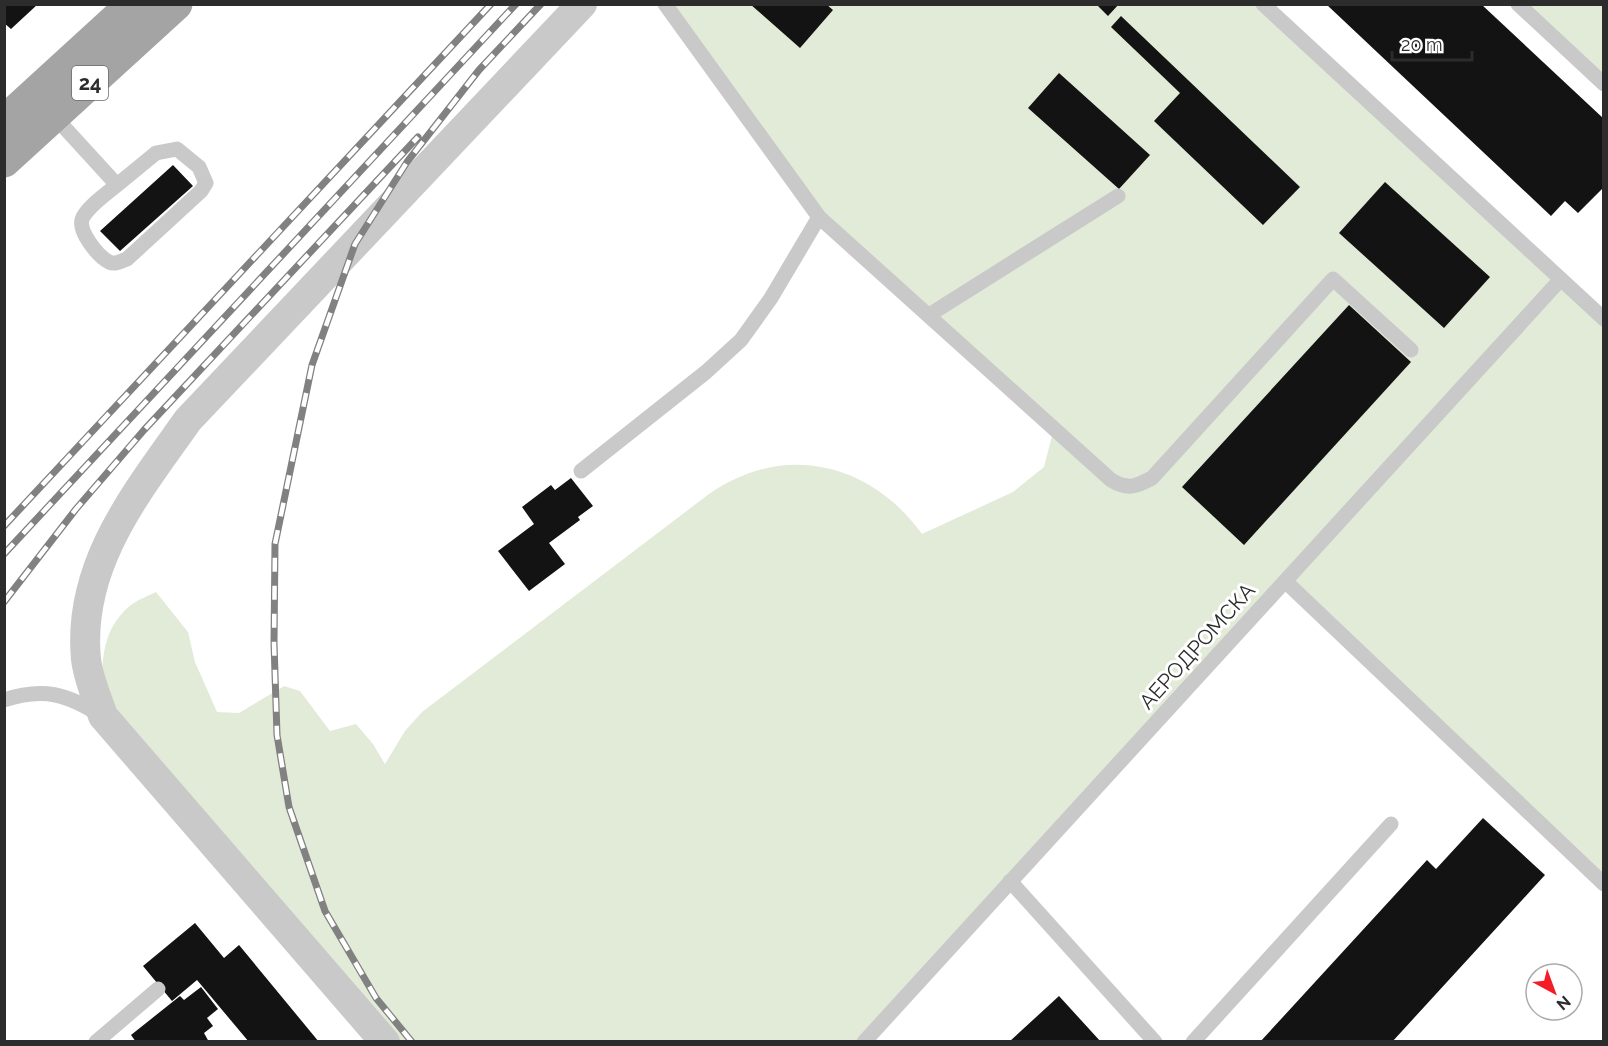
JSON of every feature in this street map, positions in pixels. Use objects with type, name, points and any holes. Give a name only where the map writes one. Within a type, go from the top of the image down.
[{"type":"main road","name":"24","points":[[4,122],[133,4]]},
{"type":"main road","name":"24","points":[[4,161],[176,4]]},
{"type":"street","points":[[385,1041],[103,716],[86,660],[89,597],[105,547],[136,494],[188,420],[582,4]]},
{"type":"lane","points":[[665,4],[819,217],[1112,480],[1124,487],[1135,487],[1152,477],[1333,279],[1411,350]]},
{"type":"lane","points":[[1263,4],[1604,319]]},
{"type":"lane","points":[[1518,4],[1604,84]]},
{"type":"lane","points":[[54,116],[117,185]]},
{"type":"lane","points":[[177,149],[199,167],[206,183],[201,192],[127,260],[117,263],[109,262],[82,233],[80,225],[83,216],[117,185],[156,153],[177,149]]},
{"type":"lane","points":[[929,315],[1118,196]]},
{"type":"lane","points":[[581,471],[706,372],[741,340],[771,298],[819,217]]},
{"type":"lane","name":"АЕРОДРОМСКА","points":[[864,1041],[1561,279]]},
{"type":"lane","points":[[1285,581],[1604,884]]},
{"type":"lane","points":[[4,700],[20,695],[46,693],[75,699],[103,716]]},
{"type":"lane","points":[[1193,1041],[1391,824]]},
{"type":"lane","points":[[1011,881],[1155,1041]]},
{"type":"lane","points":[[96,1041],[158,988]]},
{"type":"green space","points":[[665,5],[1263,5],[1603,319],[1603,884],[1285,581],[864,1041],[385,1041],[103,716],[102,671],[106,642],[119,616],[131,605],[156,592],[188,632],[195,662],[217,712],[239,713],[284,686],[300,691],[330,731],[356,724],[373,744],[385,764],[405,731],[422,712],[709,494],[737,478],[766,468],[795,465],[824,467],[851,476],[877,490],[901,509],[922,534],[1013,492],[1044,467],[1054,428],[819,217]]},
{"type":"green space","points":[[1518,5],[1603,5],[1603,84]]},
{"type":"building","points":[[4,4],[38,4],[11,29],[4,23]]},
{"type":"building","points":[[750,4],[826,4],[833,10],[800,48]]},
{"type":"building","points":[[1096,4],[1119,4],[1108,16]]},
{"type":"building","points":[[1326,4],[1481,4],[1604,119],[1604,187],[1578,213],[1565,201],[1551,216]]},
{"type":"building","points":[[1121,16],[1300,187],[1263,225],[1154,121],[1180,93],[1111,27]]},
{"type":"building","points":[[1059,73],[1150,155],[1119,189],[1028,108]]},
{"type":"building","points":[[173,165],[193,186],[120,251],[100,231]]},
{"type":"building","points":[[1385,182],[1490,277],[1444,328],[1339,233]]},
{"type":"building","points":[[1349,305],[1411,362],[1244,545],[1182,487]]},
{"type":"building","points":[[571,478],[593,506],[578,517],[580,520],[549,543],[565,564],[529,591],[498,551],[534,524],[522,507],[551,485],[555,490]]},
{"type":"building","points":[[1483,818],[1545,875],[1392,1042],[1260,1042],[1427,860],[1436,869]]},
{"type":"building","points":[[195,923],[224,958],[239,945],[319,1042],[249,1042],[197,980],[172,1001],[143,966]]},
{"type":"building","points":[[201,987],[218,1009],[207,1018],[213,1026],[204,1033],[209,1042],[136,1042],[131,1035],[180,996],[184,1000]]},
{"type":"building","points":[[1059,996],[1101,1042],[1009,1042]]},
{"type":"railway","points":[[4,526],[491,4]]},
{"type":"railway","points":[[4,554],[516,4]]},
{"type":"railway","points":[[412,1042],[376,998],[325,911],[289,807],[277,735],[274,643],[275,544],[312,365],[355,244],[407,162],[479,70],[541,4]]},
{"type":"railway","points":[[4,602],[76,509],[144,430],[418,137]]}]
